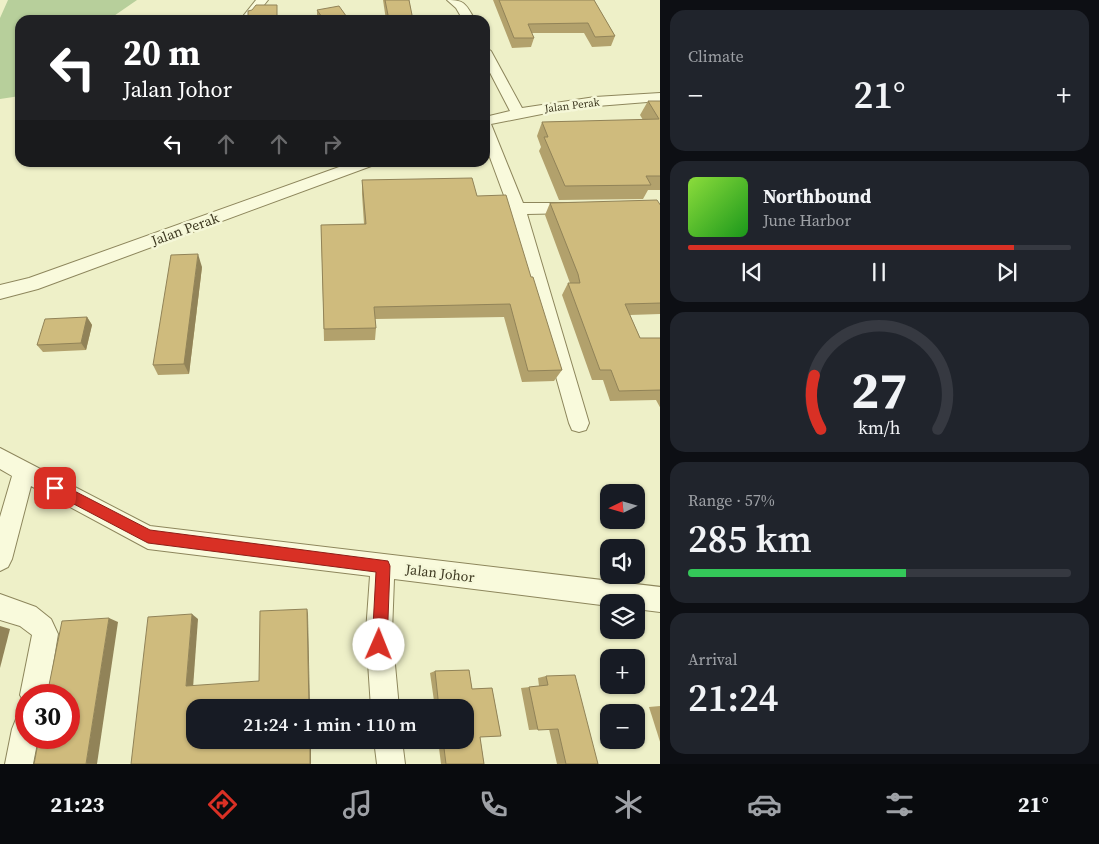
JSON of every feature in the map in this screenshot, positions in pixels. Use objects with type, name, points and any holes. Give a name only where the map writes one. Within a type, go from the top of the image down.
[{"type":"street","points":[[250,15],[262,0]]},
{"type":"street","points":[[453,0],[461,6],[466,15]]},
{"type":"street","points":[[490,61],[517,112]]},
{"type":"street","name":"Jalan Perak","points":[[490,120],[517,112],[637,97],[660,97]]},
{"type":"street","points":[[490,138],[517,209],[579,423]]},
{"type":"street","name":"Jalan Perak","points":[[0,292],[32,284],[355,167]]},
{"type":"street","points":[[517,209],[593,207]]},
{"type":"street","name":"Jalan Johor","points":[[0,458],[148,537],[660,600]]},
{"type":"street","points":[[0,559],[24,471]]},
{"type":"street","points":[[383,566],[379,632],[384,699]]},
{"type":"street","points":[[0,607],[34,620],[43,627],[45,634],[36,684]]},
{"type":"street","points":[[19,764],[22,749]]},
{"type":"street","points":[[389,749],[391,764]]},
{"type":"green space","points":[[8,0],[137,0],[115,15],[15,15],[15,97],[0,99],[0,18]]},
{"type":"building","points":[[385,0],[409,0],[412,15],[388,15]]},
{"type":"building","points":[[499,0],[594,0],[615,36],[595,37],[588,23],[528,24],[534,38],[514,38]]},
{"type":"building","points":[[256,5],[277,5],[277,15],[248,15],[248,11],[252,10]]},
{"type":"building","points":[[339,6],[345,15],[320,15],[317,10]]},
{"type":"building","points":[[648,101],[660,101],[660,176],[646,176],[651,185],[565,186],[544,137],[548,137],[542,122],[659,119]]},
{"type":"building","points":[[472,178],[477,196],[506,195],[562,370],[528,371],[510,304],[374,307],[376,328],[324,329],[321,225],[366,224],[362,180]]},
{"type":"building","points":[[657,200],[660,204],[660,303],[625,304],[640,338],[660,338],[660,390],[619,391],[611,370],[600,370],[568,283],[580,283],[578,274],[550,203]]},
{"type":"building","points":[[198,254],[184,364],[153,365],[171,255]]},
{"type":"building","points":[[87,317],[81,343],[37,345],[45,319]]},
{"type":"building","points":[[307,609],[309,699],[186,699],[186,749],[310,749],[310,764],[131,764],[148,617],[192,614],[186,686],[259,681],[260,611]]},
{"type":"building","points":[[109,618],[86,764],[34,764],[37,749],[80,749],[80,684],[49,684],[62,621]]},
{"type":"building","points":[[469,670],[472,689],[492,688],[501,736],[480,737],[484,764],[446,764],[444,749],[474,749],[474,699],[438,699],[435,671]]},
{"type":"building","points":[[575,675],[598,764],[566,764],[558,729],[538,730],[529,687],[548,685],[546,676]]},
{"type":"route","points":[[55,488],[148,537],[383,566],[379,645]]}]
